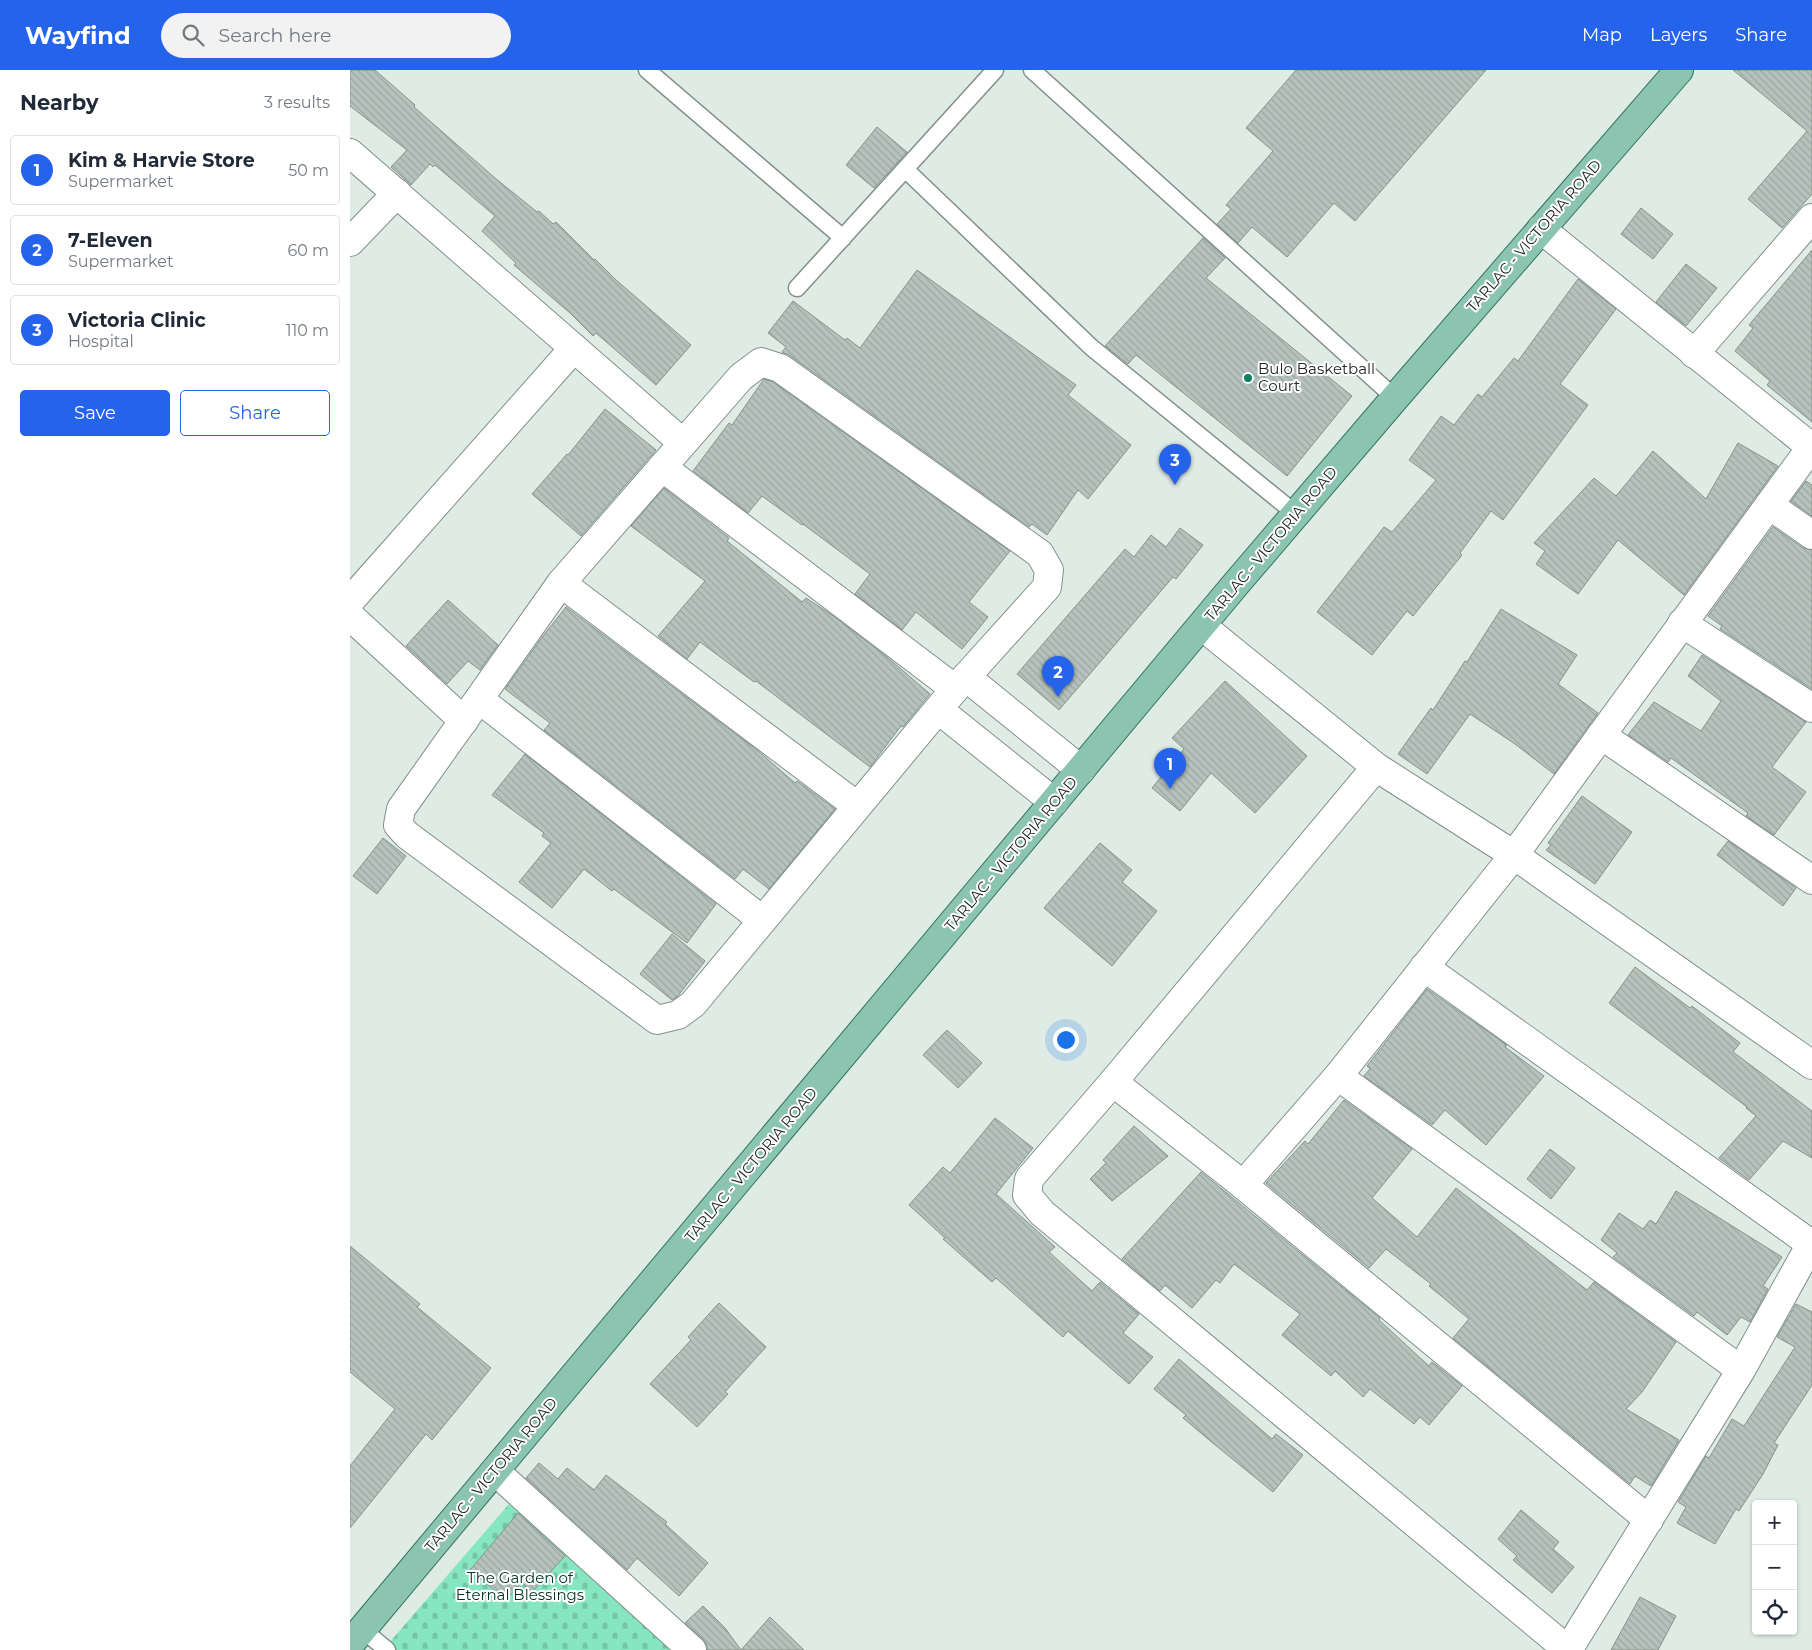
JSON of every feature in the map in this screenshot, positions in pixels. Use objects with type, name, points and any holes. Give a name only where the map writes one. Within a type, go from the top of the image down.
[{"type":"main road","name":"TARLAC - VICTORIA ROAD","points":[[354,1630],[495,1471],[1296,514],[1679,70]]},
{"type":"street","points":[[350,153],[683,443]]},
{"type":"street","points":[[350,242],[397,193]]},
{"type":"street","points":[[1694,354],[1812,218]]},
{"type":"street","points":[[1243,1185],[1338,1076],[1514,855],[1811,447],[1540,229]]},
{"type":"street","points":[[350,601],[574,348]]},
{"type":"street","points":[[761,362],[780,368],[1040,554],[1049,570],[1048,587],[953,692],[693,1004],[678,1015],[657,1020],[407,835],[398,825],[401,809],[561,583],[683,443],[741,377],[761,362]]},
{"type":"street","points":[[662,467],[953,692],[1082,770]]},
{"type":"street","points":[[1769,504],[1812,535]]},
{"type":"street","points":[[561,583],[857,806]]},
{"type":"street","points":[[350,616],[464,721]]},
{"type":"street","points":[[1682,622],[1812,708]]},
{"type":"street","points":[[1202,626],[1376,768],[1514,855],[1812,1065]]},
{"type":"street","points":[[953,692],[1054,802]]},
{"type":"street","points":[[480,698],[762,920]]},
{"type":"street","points":[[1601,736],[1812,880]]},
{"type":"street","points":[[1376,768],[1113,1082],[1028,1179],[1027,1195],[1042,1213],[1568,1650],[1741,1370],[1811,1243],[1424,967]]},
{"type":"street","points":[[1338,1076],[1741,1370]]},
{"type":"street","points":[[1113,1082],[1243,1185],[1650,1520]]},
{"type":"street","points":[[495,1471],[692,1650]]},
{"type":"lane","points":[[647,70],[843,238]]},
{"type":"lane","points":[[797,288],[995,70]]},
{"type":"lane","points":[[1032,70],[1395,398]]},
{"type":"lane","points":[[904,169],[1091,347],[1296,514]]},
{"type":"lane","points":[[354,1630],[387,1650]]},
{"type":"green space","name":"The Garden of Eternal Blessings","points":[[515,1497],[681,1650],[383,1650]]},
{"type":"building","points":[[350,70],[375,70],[495,178],[553,224],[556,222],[594,260],[691,345],[656,385],[596,333],[593,336],[570,313],[514,265],[516,263],[482,231],[495,216],[435,165],[433,167],[430,164],[411,185],[391,167],[407,150],[350,106]]},
{"type":"building","points":[[1296,70],[1486,70],[1355,221],[1334,203],[1287,257],[1252,227],[1238,243],[1217,224],[1231,209],[1226,205],[1273,151],[1246,128]]},
{"type":"building","points":[[1733,70],[1812,70],[1812,194],[1782,228],[1748,199],[1807,131]]},
{"type":"building","points":[[877,127],[907,152],[874,188],[846,165]]},
{"type":"building","points":[[1641,208],[1673,234],[1653,259],[1621,234]]},
{"type":"building","name":"Bulo Basketball Court","points":[[1203,238],[1225,258],[1206,278],[1352,396],[1287,476],[1136,355],[1128,364],[1105,346]]},
{"type":"building","points":[[1812,250],[1812,422],[1767,385],[1770,381],[1735,351],[1753,328],[1749,325]]},
{"type":"building","points":[[1686,264],[1717,288],[1686,326],[1656,302]]},
{"type":"building","points":[[917,270],[1076,385],[1068,395],[1131,445],[1088,499],[1078,490],[1047,535],[1032,524],[1029,527],[789,355],[782,352],[786,347],[768,333],[793,301],[845,340],[847,338],[860,348]]},
{"type":"building","points":[[1578,279],[1616,309],[1560,384],[1588,405],[1503,520],[1491,511],[1460,553],[1462,555],[1413,616],[1407,611],[1372,655],[1317,612],[1384,527],[1392,532],[1436,480],[1409,460],[1441,416],[1454,425],[1478,394],[1482,397],[1514,358],[1518,361]]},
{"type":"building","points":[[764,379],[773,382],[1010,551],[969,602],[988,617],[962,649],[916,612],[902,630],[855,594],[870,574],[762,496],[748,513],[693,471],[729,423],[732,425]]},
{"type":"building","points":[[605,409],[656,450],[581,536],[532,494],[568,455]]},
{"type":"building","points":[[1738,443],[1778,466],[1684,595],[1618,540],[1578,594],[1536,564],[1545,551],[1534,543],[1594,478],[1616,496],[1653,451],[1706,499]]},
{"type":"building","points":[[1806,481],[1812,485],[1812,516],[1791,501]]},
{"type":"building","points":[[664,488],[729,538],[727,541],[802,602],[806,598],[832,615],[887,657],[930,694],[903,727],[901,726],[870,767],[756,681],[754,682],[700,642],[687,659],[658,636],[705,581],[631,526]]},
{"type":"building","points":[[1773,527],[1803,548],[1812,550],[1812,689],[1720,629],[1722,626],[1708,616]]},
{"type":"building","points":[[1180,528],[1203,545],[1176,579],[1173,577],[1059,710],[1017,674],[1125,549],[1134,557],[1151,535],[1166,547]]},
{"type":"building","points":[[448,600],[498,645],[480,670],[468,661],[447,684],[406,646]]},
{"type":"building","points":[[566,607],[757,750],[795,783],[797,781],[835,809],[769,889],[743,869],[735,879],[544,730],[550,723],[505,689]]},
{"type":"building","points":[[1501,609],[1577,655],[1558,684],[1598,713],[1554,774],[1515,744],[1470,714],[1427,774],[1398,754],[1431,708],[1433,710]]},
{"type":"building","points":[[1702,655],[1806,722],[1772,767],[1806,792],[1774,835],[1746,816],[1748,813],[1671,758],[1668,762],[1628,735],[1654,702],[1701,731],[1721,701],[1688,676]]},
{"type":"building","points":[[1225,681],[1307,756],[1255,813],[1211,773],[1180,811],[1152,788],[1184,749],[1172,738]]},
{"type":"building","points":[[525,754],[716,904],[687,943],[614,889],[612,891],[584,869],[552,908],[519,882],[551,843],[542,836],[544,833],[492,795]]},
{"type":"building","points":[[1582,796],[1632,832],[1595,884],[1546,850],[1551,845],[1548,843]]},
{"type":"building","points":[[383,838],[406,856],[377,894],[353,876]]},
{"type":"building","points":[[1728,841],[1796,888],[1783,906],[1717,855]]},
{"type":"building","points":[[1100,843],[1132,870],[1122,882],[1157,911],[1112,966],[1044,908]]},
{"type":"building","points":[[672,934],[705,961],[677,997],[672,1000],[640,974]]},
{"type":"building","points":[[1635,967],[1690,1008],[1692,1006],[1740,1043],[1733,1052],[1812,1111],[1812,1158],[1783,1141],[1749,1180],[1719,1158],[1756,1116],[1747,1107],[1609,1003]]},
{"type":"building","points":[[1427,989],[1507,1045],[1505,1047],[1544,1076],[1486,1145],[1445,1110],[1432,1125],[1364,1076],[1370,1069],[1367,1066]]},
{"type":"building","points":[[947,1030],[982,1063],[958,1088],[923,1055]]},
{"type":"building","points":[[1344,1100],[1412,1149],[1372,1198],[1417,1237],[1456,1188],[1587,1290],[1594,1282],[1676,1342],[1642,1392],[1626,1409],[1679,1440],[1651,1486],[1635,1476],[1630,1484],[1453,1338],[1469,1319],[1429,1286],[1431,1284],[1386,1249],[1369,1268],[1266,1183],[1305,1141],[1308,1144]]},
{"type":"building","points":[[995,1118],[1033,1148],[996,1194],[1055,1247],[1049,1252],[1092,1291],[1100,1282],[1139,1314],[1123,1333],[1153,1357],[1129,1384],[1068,1331],[1063,1337],[996,1278],[992,1282],[943,1239],[945,1238],[909,1205],[943,1167],[950,1173]]},
{"type":"building","points":[[1134,1126],[1168,1156],[1112,1201],[1090,1179],[1106,1163],[1103,1160]]},
{"type":"building","points":[[1550,1149],[1575,1168],[1551,1199],[1527,1179]]},
{"type":"building","points":[[1201,1172],[1380,1318],[1379,1320],[1429,1366],[1432,1362],[1462,1386],[1429,1425],[1420,1417],[1414,1424],[1370,1389],[1363,1397],[1335,1371],[1331,1376],[1282,1335],[1300,1314],[1234,1264],[1220,1283],[1216,1280],[1192,1308],[1165,1285],[1160,1291],[1122,1259]]},
{"type":"building","points":[[1676,1191],[1782,1257],[1763,1286],[1768,1289],[1750,1322],[1741,1317],[1727,1335],[1697,1312],[1694,1316],[1613,1257],[1617,1253],[1601,1240],[1619,1213],[1643,1229],[1650,1220],[1656,1224]]},
{"type":"building","points":[[350,1246],[420,1304],[417,1307],[491,1368],[432,1440],[426,1434],[350,1528],[350,1466],[395,1409],[350,1372]]},
{"type":"building","points":[[719,1303],[766,1347],[725,1392],[728,1394],[697,1427],[650,1384],[691,1340],[688,1337]]},
{"type":"building","points":[[1796,1304],[1812,1312],[1812,1385],[1774,1443],[1778,1445],[1763,1474],[1739,1511],[1736,1509],[1715,1544],[1677,1523],[1686,1507],[1678,1502],[1706,1456],[1709,1458],[1732,1419],[1744,1426],[1795,1347],[1777,1337]]},
{"type":"building","points":[[1179,1359],[1272,1439],[1276,1434],[1303,1455],[1273,1492],[1183,1418],[1186,1415],[1154,1389]]},
{"type":"building","points":[[539,1463],[558,1479],[567,1468],[594,1490],[606,1475],[667,1522],[665,1524],[708,1563],[679,1596],[637,1558],[627,1570],[526,1478]]},
{"type":"building","points":[[1521,1510],[1559,1542],[1553,1549],[1574,1567],[1552,1593],[1513,1560],[1517,1556],[1498,1539]]},
{"type":"building","points":[[518,1513],[565,1556],[532,1592],[522,1582],[506,1600],[470,1570]]},
{"type":"building","points":[[1640,1597],[1676,1616],[1658,1650],[1611,1650]]},
{"type":"building","points":[[703,1606],[725,1628],[741,1650],[707,1650],[707,1645],[703,1639],[685,1623]]},
{"type":"building","points":[[770,1617],[804,1650],[741,1650]]},
{"type":"place","name":"Bulo Basketball Court","points":[[1248,378]]},
{"type":"place","name":"Victoria Clinic","points":[[1175,485]]},
{"type":"place","name":"7-Eleven","points":[[1058,697]]},
{"type":"place","name":"Kim & Harvie Store","points":[[1170,789]]}]
